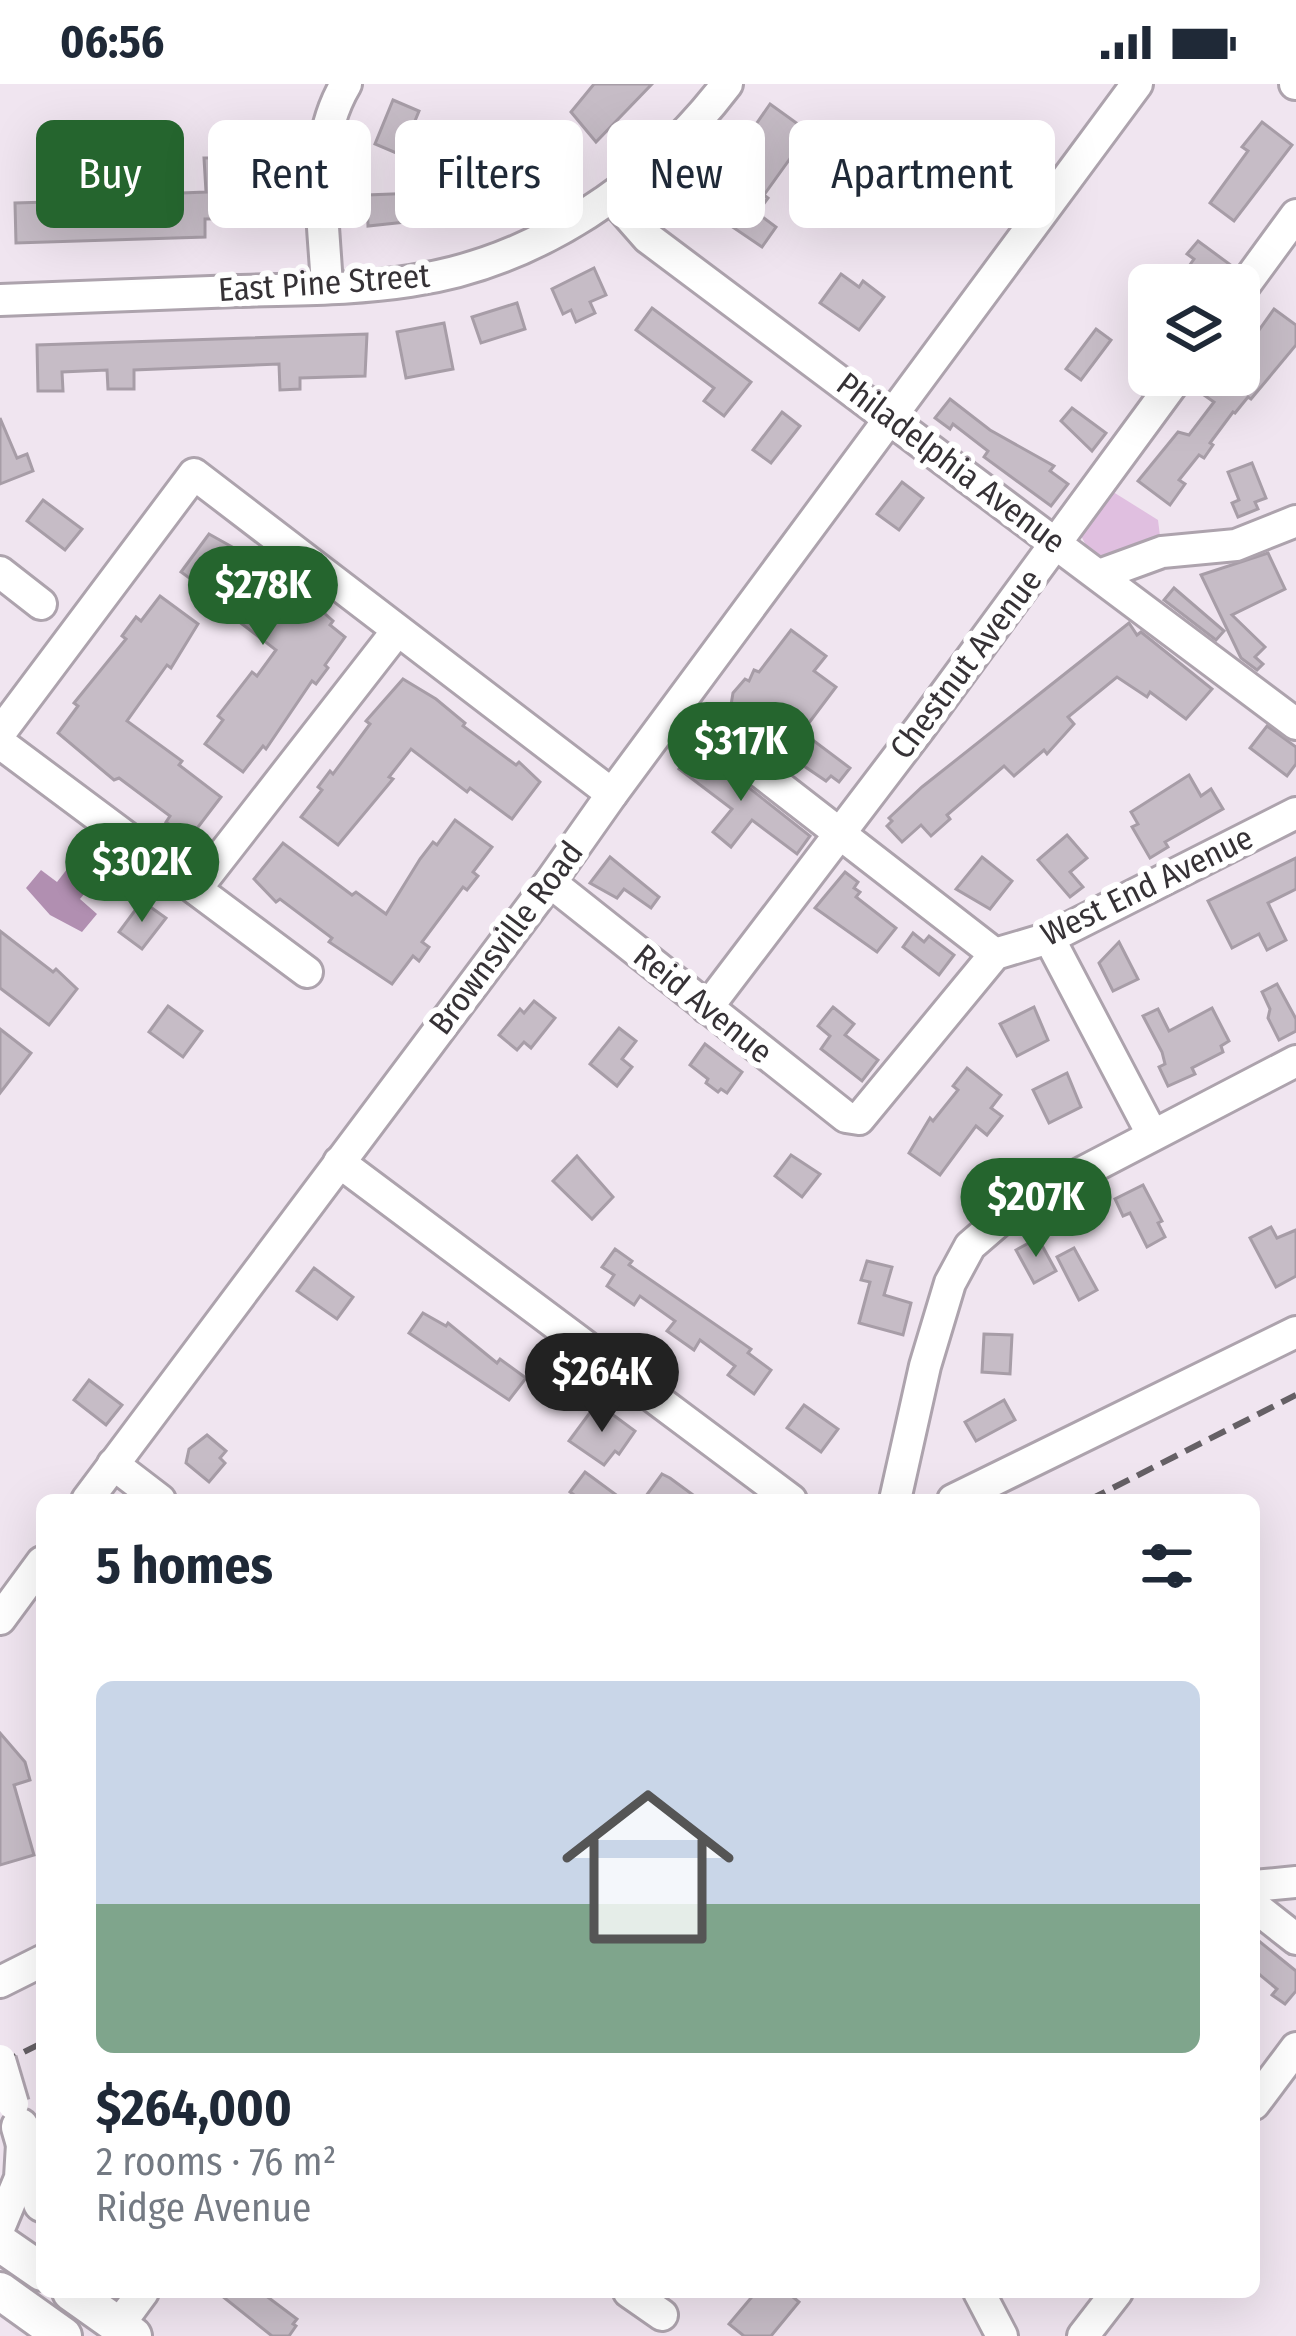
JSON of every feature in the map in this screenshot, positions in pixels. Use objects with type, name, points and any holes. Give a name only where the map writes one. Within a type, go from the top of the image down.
[{"type":"main road","points":[[16,2115],[36,2183]]},
{"type":"main road","points":[[0,2243],[36,2268]]},
{"type":"main road","points":[[0,2291],[63,2336]]},
{"type":"street","points":[[327,287],[321,155],[328,122],[346,84]]},
{"type":"street","name":"East Pine Street","points":[[697,120],[727,84]]},
{"type":"street","name":"Brownsville Road","points":[[91,1494],[550,882],[1137,84]]},
{"type":"street","name":"East Pine Street","points":[[0,300],[409,281],[488,261],[544,238],[607,199]]},
{"type":"street","points":[[1260,264],[1296,215]]},
{"type":"street","name":"Philadelphia Avenue","points":[[639,228],[1296,724]]},
{"type":"street","name":"Chestnut Avenue","points":[[706,1007],[1164,396]]},
{"type":"street","points":[[0,733],[194,473],[612,794]]},
{"type":"street","points":[[1099,575],[1162,552],[1236,544],[1296,520]]},
{"type":"street","points":[[0,572],[41,604]]},
{"type":"street","points":[[196,889],[398,631]]},
{"type":"street","points":[[678,708],[994,954]]},
{"type":"street","points":[[0,743],[307,972]]},
{"type":"street","name":"West End Avenue","points":[[994,954],[1049,938],[1296,813]]},
{"type":"street","name":"Reid Avenue","points":[[550,882],[846,1117],[859,1119],[994,954]]},
{"type":"street","points":[[1049,938],[1152,1134]]},
{"type":"street","points":[[896,1494],[925,1366],[950,1283],[970,1246],[1013,1208],[1296,1061]]},
{"type":"street","points":[[339,1162],[782,1494]]},
{"type":"street","points":[[965,1494],[1296,1332]]},
{"type":"street","points":[[113,1464],[152,1494]]},
{"type":"street","points":[[0,1619],[36,1570]]},
{"type":"street","points":[[1260,1885],[1296,1882]]},
{"type":"street","points":[[1260,1911],[1296,1940]]},
{"type":"street","points":[[0,1982],[36,1964]]},
{"type":"street","points":[[1260,2096],[1296,2048]]},
{"type":"street","points":[[0,2060],[16,2115],[20,2178],[0,2226]]},
{"type":"street","points":[[100,2311],[129,2298]]},
{"type":"street","points":[[638,2298],[662,2315]]},
{"type":"street","points":[[982,2298],[1002,2336]]},
{"type":"street","points":[[1083,2336],[1112,2298]]},
{"type":"shaded area","points":[[1110,490],[1158,520],[1161,544],[1104,561],[1089,551],[1079,532]]},
{"type":"shaded area","points":[[71,864],[94,882],[80,899],[97,914],[82,932],[50,915],[26,888],[41,870],[57,882]]},
{"type":"building","points":[[594,84],[652,84],[617,120],[607,120],[607,131],[596,142],[583,120],[571,112]]},
{"type":"building","points":[[393,100],[419,111],[415,120],[395,120],[395,152],[375,144]]},
{"type":"building","points":[[770,104],[792,120],[789,160],[765,194],[765,120],[759,120]]},
{"type":"building","points":[[1262,122],[1292,145],[1234,221],[1210,203],[1248,151],[1242,147]]},
{"type":"building","points":[[204,158],[208,158],[205,237],[16,243],[15,203],[36,202],[36,228],[184,228],[184,193],[206,192]]},
{"type":"building","points":[[395,194],[395,223],[371,226],[371,195]]},
{"type":"building","points":[[765,219],[776,227],[762,247],[734,228],[765,228]]},
{"type":"building","points":[[1198,241],[1229,264],[1190,264],[1194,259],[1187,254]]},
{"type":"building","points":[[594,268],[606,295],[590,302],[595,313],[576,322],[571,310],[563,314],[552,289]]},
{"type":"building","points":[[841,274],[859,287],[863,281],[884,297],[859,330],[820,303]]},
{"type":"building","points":[[517,303],[525,329],[481,343],[472,317]]},
{"type":"building","points":[[652,308],[751,382],[724,416],[704,401],[714,388],[636,330]]},
{"type":"building","points":[[1274,309],[1296,325],[1296,345],[1260,388],[1260,329]]},
{"type":"building","points":[[444,323],[453,369],[406,378],[397,332]]},
{"type":"building","points":[[1096,329],[1111,340],[1081,380],[1066,369]]},
{"type":"building","points":[[367,334],[365,376],[300,378],[300,389],[280,390],[279,364],[134,370],[134,389],[108,389],[107,370],[62,372],[63,391],[38,391],[37,345]]},
{"type":"building","points":[[1205,396],[1254,396],[1233,412],[1204,458],[1199,455],[1179,480],[1185,484],[1170,505],[1138,481],[1178,432],[1189,435],[1214,402]]},
{"type":"building","points":[[950,399],[990,430],[1054,466],[1050,471],[1068,484],[1051,506],[984,457],[988,451],[953,424],[950,429],[935,418]]},
{"type":"building","points":[[1072,408],[1106,433],[1092,451],[1061,421]]},
{"type":"building","points":[[782,412],[800,426],[771,463],[753,450]]},
{"type":"building","points":[[0,418],[17,458],[27,454],[33,471],[0,484]]},
{"type":"building","points":[[1252,463],[1266,498],[1255,502],[1258,509],[1238,517],[1232,503],[1239,500],[1228,472]]},
{"type":"building","points":[[902,482],[923,498],[899,530],[877,514]]},
{"type":"building","points":[[43,500],[82,529],[65,550],[27,521]]},
{"type":"building","points":[[209,534],[234,548],[284,590],[288,584],[306,597],[345,637],[316,684],[312,681],[266,749],[263,746],[243,772],[205,744],[223,720],[218,716],[276,650],[181,572]]},
{"type":"building","points":[[1268,553],[1285,589],[1232,615],[1265,647],[1255,657],[1263,664],[1257,670],[1241,658],[1201,575]]},
{"type":"building","points":[[1174,588],[1224,631],[1216,640],[1164,600]]},
{"type":"building","points":[[160,596],[198,624],[171,668],[167,665],[127,721],[221,797],[192,835],[166,822],[170,816],[119,778],[114,780],[58,733],[78,706],[74,703],[126,639],[122,636],[136,617],[141,621]]},
{"type":"building","points":[[1129,623],[1137,635],[1141,632],[1212,689],[1186,719],[1150,692],[1147,697],[1117,677],[1068,717],[1074,724],[1047,754],[1044,750],[1014,776],[1004,766],[947,815],[950,819],[931,836],[921,825],[902,842],[887,826],[892,821],[889,818],[922,787]]},
{"type":"building","points":[[791,630],[826,656],[814,671],[836,687],[802,732],[850,768],[839,782],[831,776],[826,781],[801,764],[804,759],[776,745],[776,736],[730,711],[733,693],[745,679],[749,681],[754,670],[759,672]]},
{"type":"building","points":[[403,679],[436,699],[463,726],[516,765],[519,762],[540,782],[512,819],[411,749],[389,777],[393,779],[338,845],[301,817],[322,790],[318,787],[370,724],[366,721]]},
{"type":"building","points":[[1267,726],[1296,747],[1296,764],[1287,776],[1250,748]]},
{"type":"building","points":[[696,746],[810,836],[797,854],[752,820],[731,847],[713,832],[732,809],[679,769]]},
{"type":"building","points":[[1189,775],[1201,796],[1211,789],[1223,809],[1165,842],[1168,847],[1150,858],[1132,827],[1138,824],[1131,812]]},
{"type":"building","points":[[455,820],[492,847],[473,872],[478,876],[467,890],[463,887],[422,942],[429,947],[419,961],[413,956],[392,984],[329,942],[332,938],[280,899],[276,902],[254,879],[283,843],[352,895],[356,892],[386,914],[420,859]]},
{"type":"building","points":[[1067,835],[1087,858],[1070,872],[1083,887],[1070,897],[1038,860]]},
{"type":"building","points":[[610,857],[659,897],[651,908],[624,889],[617,898],[590,883]]},
{"type":"building","points":[[982,857],[1012,881],[990,909],[956,889]]},
{"type":"building","points":[[1296,858],[1296,889],[1268,903],[1286,940],[1267,950],[1259,934],[1232,948],[1208,901]]},
{"type":"building","points":[[845,872],[858,882],[856,897],[896,928],[877,952],[815,908]]},
{"type":"building","points":[[142,901],[166,918],[142,949],[119,932]]},
{"type":"building","points":[[0,931],[77,989],[49,1025],[0,988]]},
{"type":"building","points":[[913,933],[924,942],[929,936],[954,955],[939,975],[903,947]]},
{"type":"building","points":[[1119,942],[1138,979],[1113,991],[1099,963]]},
{"type":"building","points":[[1277,984],[1296,1019],[1296,1031],[1279,1040],[1262,992]]},
{"type":"building","points":[[534,1001],[555,1018],[531,1048],[524,1042],[517,1050],[499,1035],[520,1009],[524,1013]]},
{"type":"building","points":[[168,1006],[202,1031],[183,1057],[149,1032]]},
{"type":"building","points":[[833,1007],[854,1024],[845,1035],[878,1060],[862,1081],[821,1049],[830,1036],[818,1026]]},
{"type":"building","points":[[1034,1007],[1048,1040],[1017,1056],[1000,1024]]},
{"type":"building","points":[[1212,1008],[1229,1041],[1221,1046],[1223,1052],[1192,1068],[1195,1074],[1168,1086],[1159,1067],[1165,1064],[1162,1052],[1143,1016],[1158,1009],[1169,1031]]},
{"type":"building","points":[[619,1028],[636,1041],[622,1059],[632,1067],[617,1086],[590,1064]]},
{"type":"building","points":[[0,1029],[31,1053],[0,1093]]},
{"type":"building","points":[[705,1044],[742,1072],[727,1093],[706,1083],[708,1079],[690,1065]]},
{"type":"building","points":[[967,1068],[1001,1095],[991,1108],[1002,1116],[987,1135],[976,1126],[940,1175],[909,1153],[930,1118],[933,1121],[958,1090],[953,1086]]},
{"type":"building","points":[[1067,1073],[1081,1107],[1049,1123],[1033,1090]]},
{"type":"building","points":[[791,1155],[820,1174],[802,1197],[775,1176]]},
{"type":"building","points":[[577,1156],[613,1197],[592,1219],[553,1181]]},
{"type":"building","points":[[1143,1185],[1165,1237],[1147,1247],[1130,1213],[1123,1216],[1115,1199]]},
{"type":"building","points":[[1271,1227],[1277,1238],[1296,1230],[1296,1276],[1276,1287],[1250,1238]]},
{"type":"building","points":[[1038,1238],[1056,1271],[1034,1283],[1016,1250]]},
{"type":"building","points":[[1074,1248],[1097,1290],[1079,1300],[1057,1257]]},
{"type":"building","points":[[615,1249],[632,1261],[629,1265],[751,1349],[748,1353],[771,1370],[754,1394],[728,1375],[735,1366],[700,1340],[694,1350],[667,1331],[675,1321],[640,1296],[634,1305],[607,1286],[614,1275],[602,1267]]},
{"type":"building","points":[[867,1261],[892,1267],[884,1295],[911,1303],[903,1335],[859,1323],[870,1282],[861,1280]]},
{"type":"building","points":[[314,1268],[353,1297],[337,1319],[297,1291]]},
{"type":"building","points":[[423,1313],[448,1323],[497,1363],[500,1359],[526,1378],[509,1400],[409,1333]]},
{"type":"building","points":[[984,1334],[1012,1335],[1010,1374],[982,1372]]},
{"type":"building","points":[[89,1380],[122,1405],[106,1425],[74,1400]]},
{"type":"building","points":[[1004,1400],[1015,1420],[976,1441],[965,1422]]},
{"type":"building","points":[[597,1403],[635,1431],[619,1454],[615,1451],[604,1465],[569,1441]]},
{"type":"building","points":[[804,1405],[838,1429],[821,1452],[787,1428]]},
{"type":"building","points":[[207,1435],[226,1451],[220,1458],[225,1463],[209,1482],[186,1463],[189,1449]]},
{"type":"building","points":[[585,1472],[615,1494],[573,1494]]},
{"type":"building","points":[[662,1474],[692,1494],[647,1494]]},
{"type":"building","points":[[0,1733],[25,1762],[30,1780],[14,1785],[34,1855],[0,1865]]},
{"type":"building","points":[[1260,1942],[1296,1971],[1296,1991],[1285,2004],[1272,1995],[1277,1989],[1260,1975]]},
{"type":"building","points":[[224,2298],[269,2298],[297,2319],[289,2336],[272,2336]]},
{"type":"building","points":[[751,2298],[799,2302],[771,2336],[744,2336],[729,2324]]},
{"type":"railway","points":[[1101,1494],[1296,1395]]},
{"type":"railway","points":[[0,2064],[36,2046]]}]
